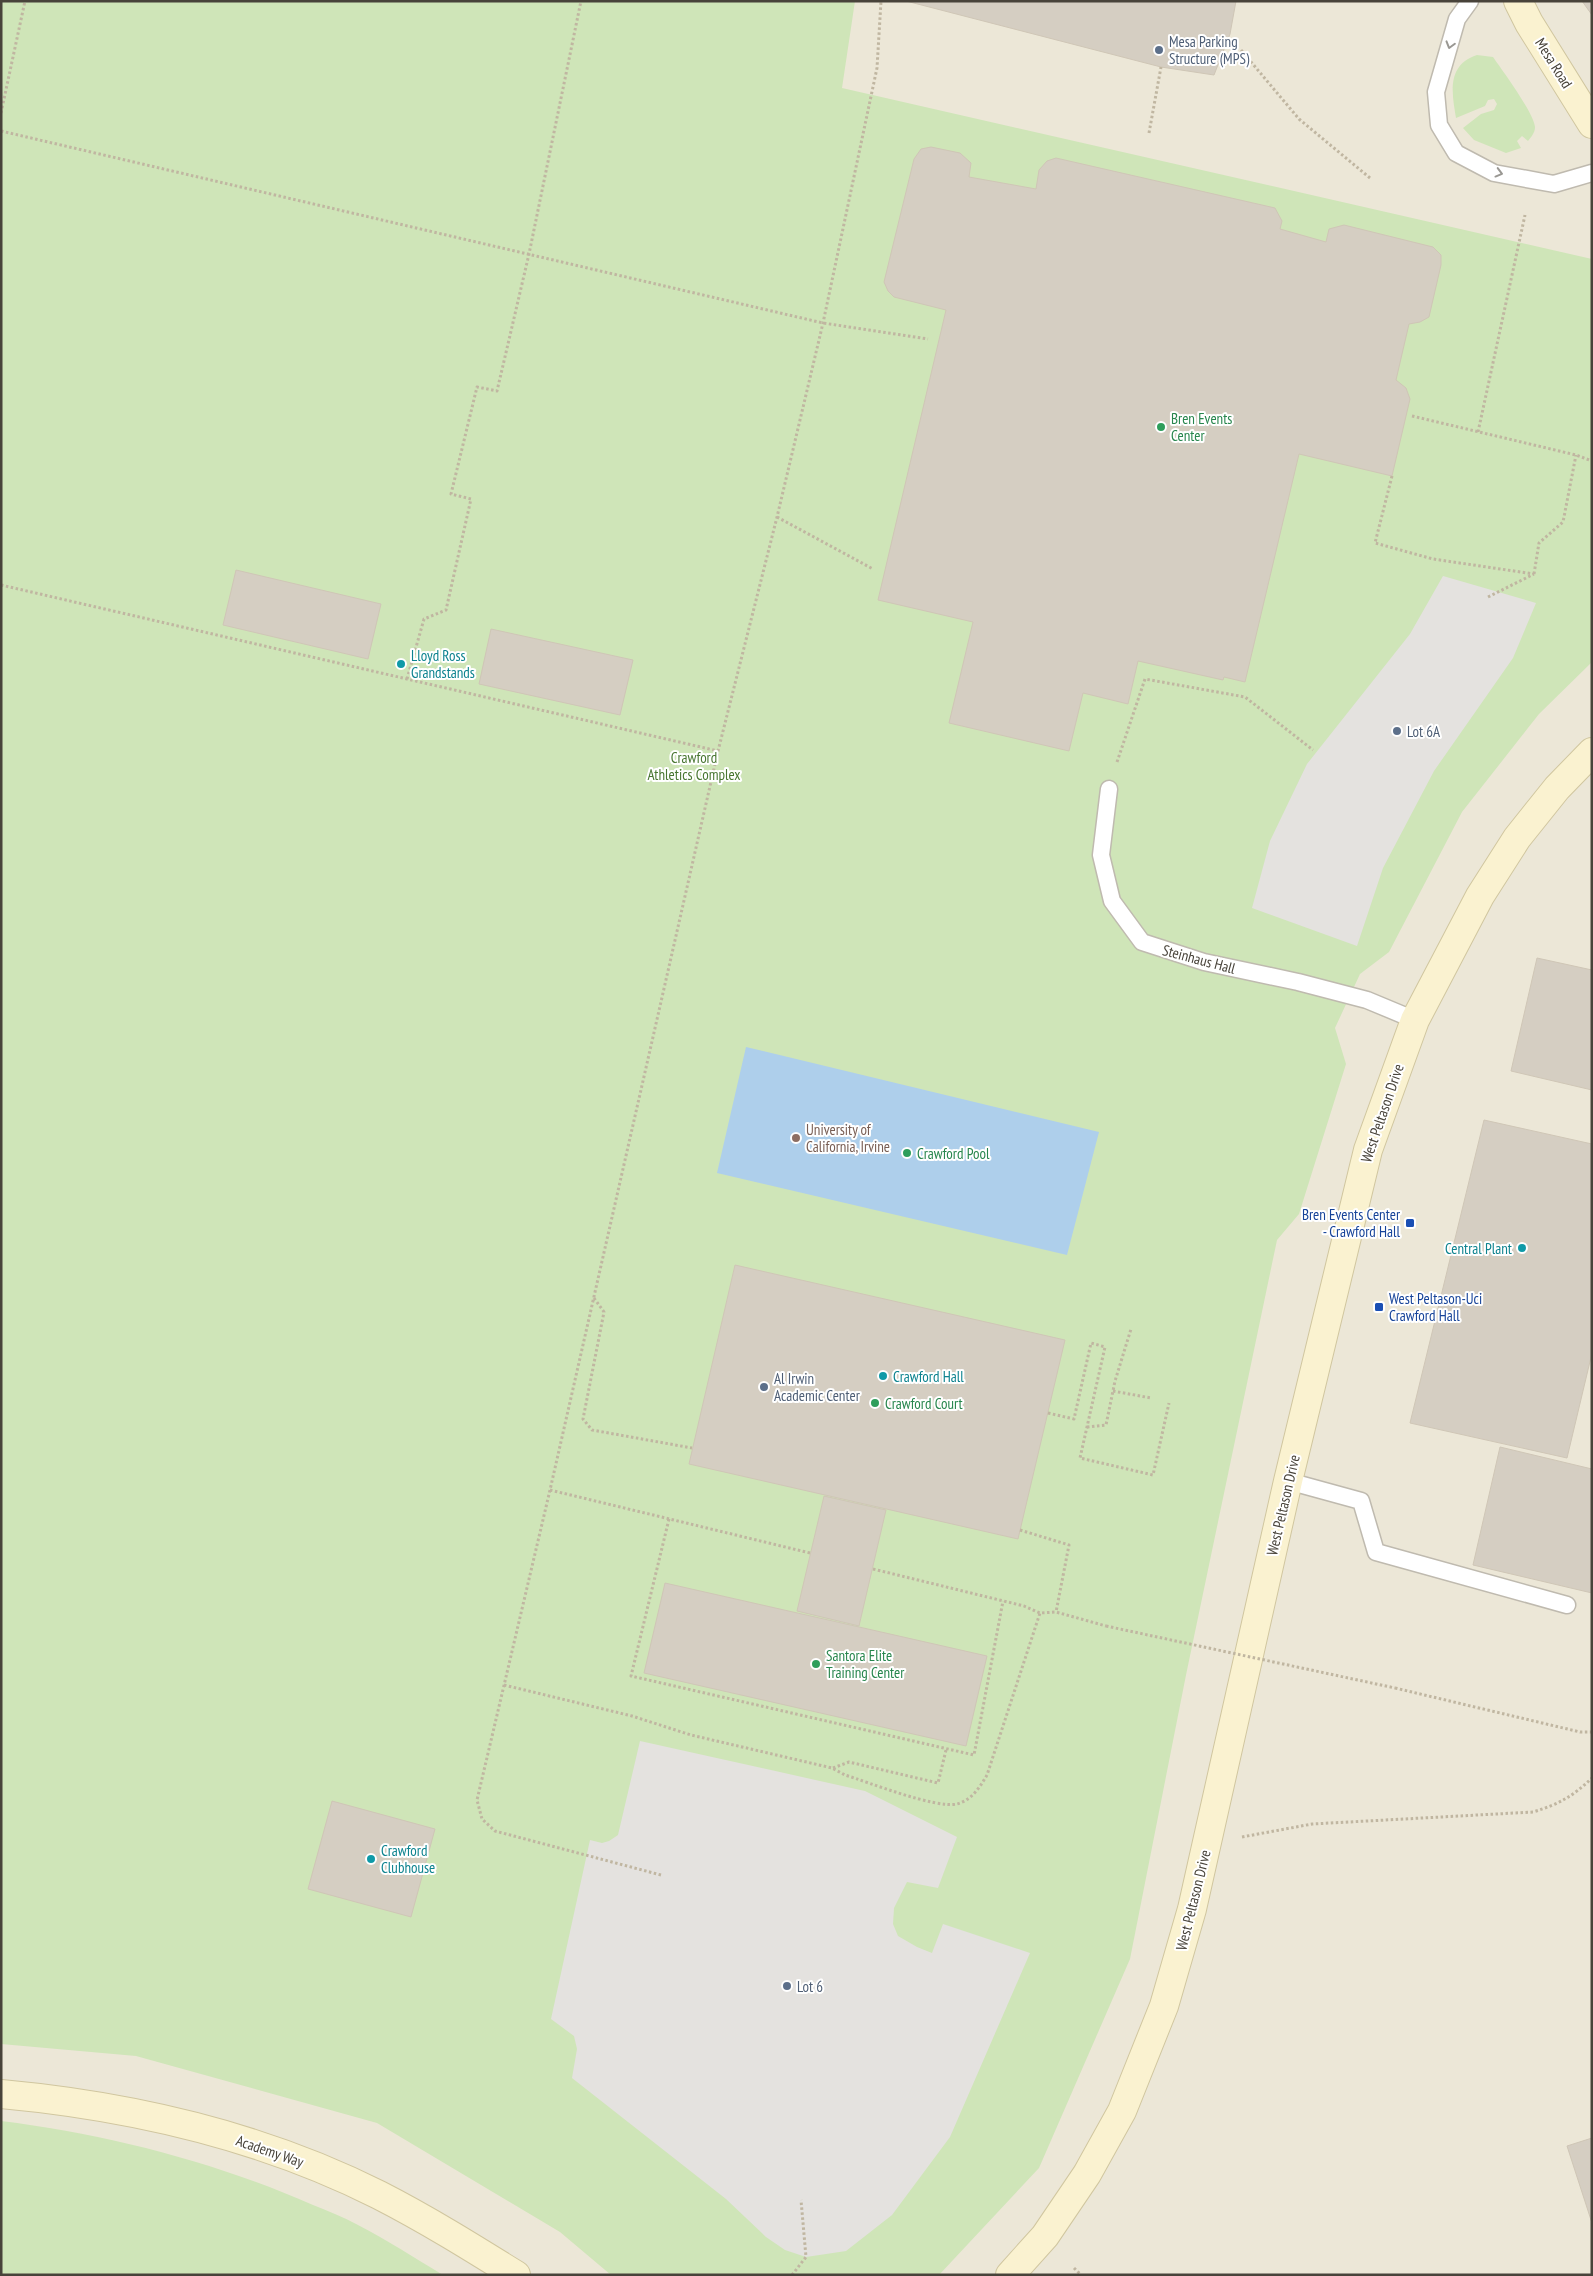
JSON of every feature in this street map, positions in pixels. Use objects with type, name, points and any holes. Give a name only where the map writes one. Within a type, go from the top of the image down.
[{"type":"street","name":"Mesa Road","points":[[1518,1],[1529,23],[1592,124]]},
{"type":"street","name":"West Peltason Drive","points":[[1010,2275],[1045,2236],[1087,2174],[1122,2111],[1164,2006],[1192,1909],[1288,1481],[1368,1150],[1415,1020],[1480,896],[1517,838],[1557,788],[1592,752]]},
{"type":"street","name":"Academy Way","points":[[1,2094],[118,2110],[187,2124],[262,2146],[377,2194],[418,2215],[516,2275]]},
{"type":"lane","points":[[1470,1],[1457,19],[1436,92],[1439,125],[1456,153],[1494,173],[1554,184],[1592,172]]},
{"type":"lane","name":"Steinhaus Hall","points":[[1109,788],[1101,855],[1112,901],[1142,942],[1204,962],[1298,982],[1371,1002],[1415,1020]]},
{"type":"lane","points":[[1288,1481],[1361,1501],[1376,1552],[1567,1605]]},
{"type":"path","points":[[1,113],[25,1]]},
{"type":"path","points":[[407,679],[424,619],[446,610],[472,499],[451,494],[476,387],[497,391],[529,254],[581,1]]},
{"type":"path","points":[[661,1875],[494,1831],[482,1819],[477,1800],[550,1490],[718,751],[778,517],[823,323],[877,68],[881,1]]},
{"type":"path","points":[[1241,50],[1299,119],[1370,178]]},
{"type":"path","points":[[1149,133],[1161,67]]},
{"type":"path","points":[[1,131],[823,323],[928,339]]},
{"type":"path","points":[[1478,432],[1525,215]]},
{"type":"path","points":[[1412,416],[1576,455],[1592,461]]},
{"type":"path","points":[[1534,574],[1539,543],[1563,522],[1576,455]]},
{"type":"path","points":[[1392,476],[1375,543],[1433,559],[1534,574]]},
{"type":"path","points":[[778,517],[874,569]]},
{"type":"path","points":[[1488,597],[1534,574]]},
{"type":"path","points":[[1,585],[718,751]]},
{"type":"path","points":[[1109,788],[1145,679],[1245,697],[1313,750]]},
{"type":"path","points":[[594,1297],[604,1312],[583,1419],[592,1430],[692,1448]]},
{"type":"path","points":[[1087,1427],[1106,1426],[1113,1391],[1132,1329]]},
{"type":"path","points":[[1048,1412],[1074,1420],[1091,1343],[1105,1346],[1080,1458],[1153,1475],[1169,1403]]},
{"type":"path","points":[[1113,1391],[1151,1398]]},
{"type":"path","points":[[550,1490],[810,1553]]},
{"type":"path","points":[[669,1518],[632,1676],[974,1755],[1003,1601]]},
{"type":"path","points":[[1020,1530],[1069,1545],[1056,1612]]},
{"type":"path","points":[[873,1569],[1003,1601],[1040,1613],[1056,1612],[1106,1626],[1396,1688],[1580,1732],[1592,1732]]},
{"type":"path","points":[[504,1685],[632,1716],[691,1735],[832,1768],[845,1775],[937,1804],[957,1804],[976,1793],[987,1775],[1040,1613]]},
{"type":"path","points":[[832,1768],[849,1762],[938,1783],[946,1750]]},
{"type":"path","points":[[1242,1837],[1312,1824],[1533,1812],[1558,1804],[1576,1793],[1592,1778]]},
{"type":"path","points":[[792,2275],[806,2257],[801,2200]]},
{"type":"path","points":[[1074,2268],[1081,2275]]},
{"type":"shaded area","name":"Crawford Athletics Complex","points":[[1,1],[1592,1],[1592,2275],[1,2275]]},
{"type":"shaded area","name":"Lot 6A","points":[[1443,576],[1536,603],[1513,658],[1434,771],[1383,868],[1357,946],[1252,908],[1270,841],[1307,764],[1410,634]]},
{"type":"shaded area","name":"Lot 6","points":[[640,1741],[865,1791],[957,1837],[938,1888],[907,1882],[894,1908],[893,1924],[898,1936],[932,1953],[943,1924],[1030,1953],[950,2137],[892,2215],[846,2251],[806,2257],[785,2250],[766,2237],[726,2199],[572,2078],[577,2049],[574,2036],[551,2019],[590,1840],[602,1843],[618,1835]]},
{"type":"green space","name":"Crawford Athletics Complex","points":[[1,1],[855,1],[842,88],[1592,259],[1592,662],[1539,714],[1462,812],[1389,952],[1360,974],[1335,1028],[1346,1064],[1299,1214],[1277,1240],[1186,1675],[1130,1959],[1039,2168],[939,2275],[611,2275],[560,2232],[377,2123],[136,2056],[1,2044]]},
{"type":"green space","points":[[1477,55],[1493,57],[1529,112],[1535,129],[1528,141],[1522,136],[1517,141],[1521,148],[1506,153],[1474,140],[1463,128],[1481,114],[1494,110],[1497,104],[1494,99],[1488,100],[1485,106],[1456,118],[1453,81],[1460,66]]},
{"type":"green space","points":[[1,2121],[120,2142],[199,2163],[238,2176],[347,2219],[443,2275],[1,2275]]},
{"type":"water","name":"Crawford Pool","points":[[746,1047],[1099,1132],[1067,1255],[717,1173]]},
{"type":"building","name":"Mesa Parking Structure (MPS)","points":[[906,1],[1236,1],[1230,34],[1214,75],[1161,67]]},
{"type":"building","points":[[1582,1],[1592,1],[1592,15]]},
{"type":"building","name":"Bren Events Center","points":[[931,147],[960,153],[971,163],[969,177],[1036,189],[1039,170],[1047,161],[1056,158],[1275,208],[1282,221],[1280,229],[1326,242],[1329,229],[1344,225],[1433,247],[1441,255],[1441,265],[1429,317],[1420,322],[1409,324],[1396,380],[1406,388],[1410,399],[1392,476],[1299,454],[1245,682],[1224,677],[1223,680],[1138,661],[1128,704],[1083,693],[1069,751],[949,723],[973,622],[878,600],[946,310],[894,297],[888,291],[884,282],[914,159],[921,149]]},
{"type":"building","points":[[236,570],[381,604],[368,659],[223,625]]},
{"type":"building","points":[[491,629],[633,660],[620,715],[479,684]]},
{"type":"building","points":[[1537,958],[1592,970],[1592,1090],[1511,1071]]},
{"type":"building","name":"Central Plant","points":[[1484,1120],[1592,1144],[1592,1353],[1567,1458],[1410,1423]]},
{"type":"building","name":"Crawford Hall","points":[[735,1265],[1065,1340],[1018,1539],[689,1464]]},
{"type":"building","points":[[1500,1447],[1592,1469],[1592,1593],[1473,1565]]},
{"type":"building","points":[[824,1496],[886,1510],[859,1626],[797,1611]]},
{"type":"building","name":"Santora Elite Training Center","points":[[665,1583],[987,1656],[966,1746],[644,1673]]},
{"type":"building","name":"Crawford Clubhouse","points":[[332,1801],[435,1829],[411,1917],[308,1889]]},
{"type":"building","points":[[1592,2138],[1592,2223],[1567,2146]]},
{"type":"place","name":"Mesa Parking Structure (MPS)","points":[[1159,50]]},
{"type":"place","name":"Bren Events Center","points":[[1161,427]]},
{"type":"place","name":"Lloyd Ross Grandstands","points":[[401,664]]},
{"type":"place","name":"Lot 6A","points":[[1397,731]]},
{"type":"place","name":"University of California, Irvine","points":[[796,1138]]},
{"type":"place","name":"Crawford Pool","points":[[907,1153]]},
{"type":"place","name":"Bren Events Center - Crawford Hall","points":[[1410,1223]]},
{"type":"place","name":"Central Plant","points":[[1522,1248]]},
{"type":"place","name":"West Peltason-Uci Crawford Hall","points":[[1379,1307]]},
{"type":"place","name":"Crawford Hall","points":[[883,1376]]},
{"type":"place","name":"Al Irwin Academic Center","points":[[764,1387]]},
{"type":"place","name":"Crawford Court","points":[[875,1403]]},
{"type":"place","name":"Santora Elite Training Center","points":[[816,1664]]},
{"type":"place","name":"Crawford Clubhouse","points":[[371,1859]]},
{"type":"place","name":"Lot 6","points":[[787,1986]]}]
